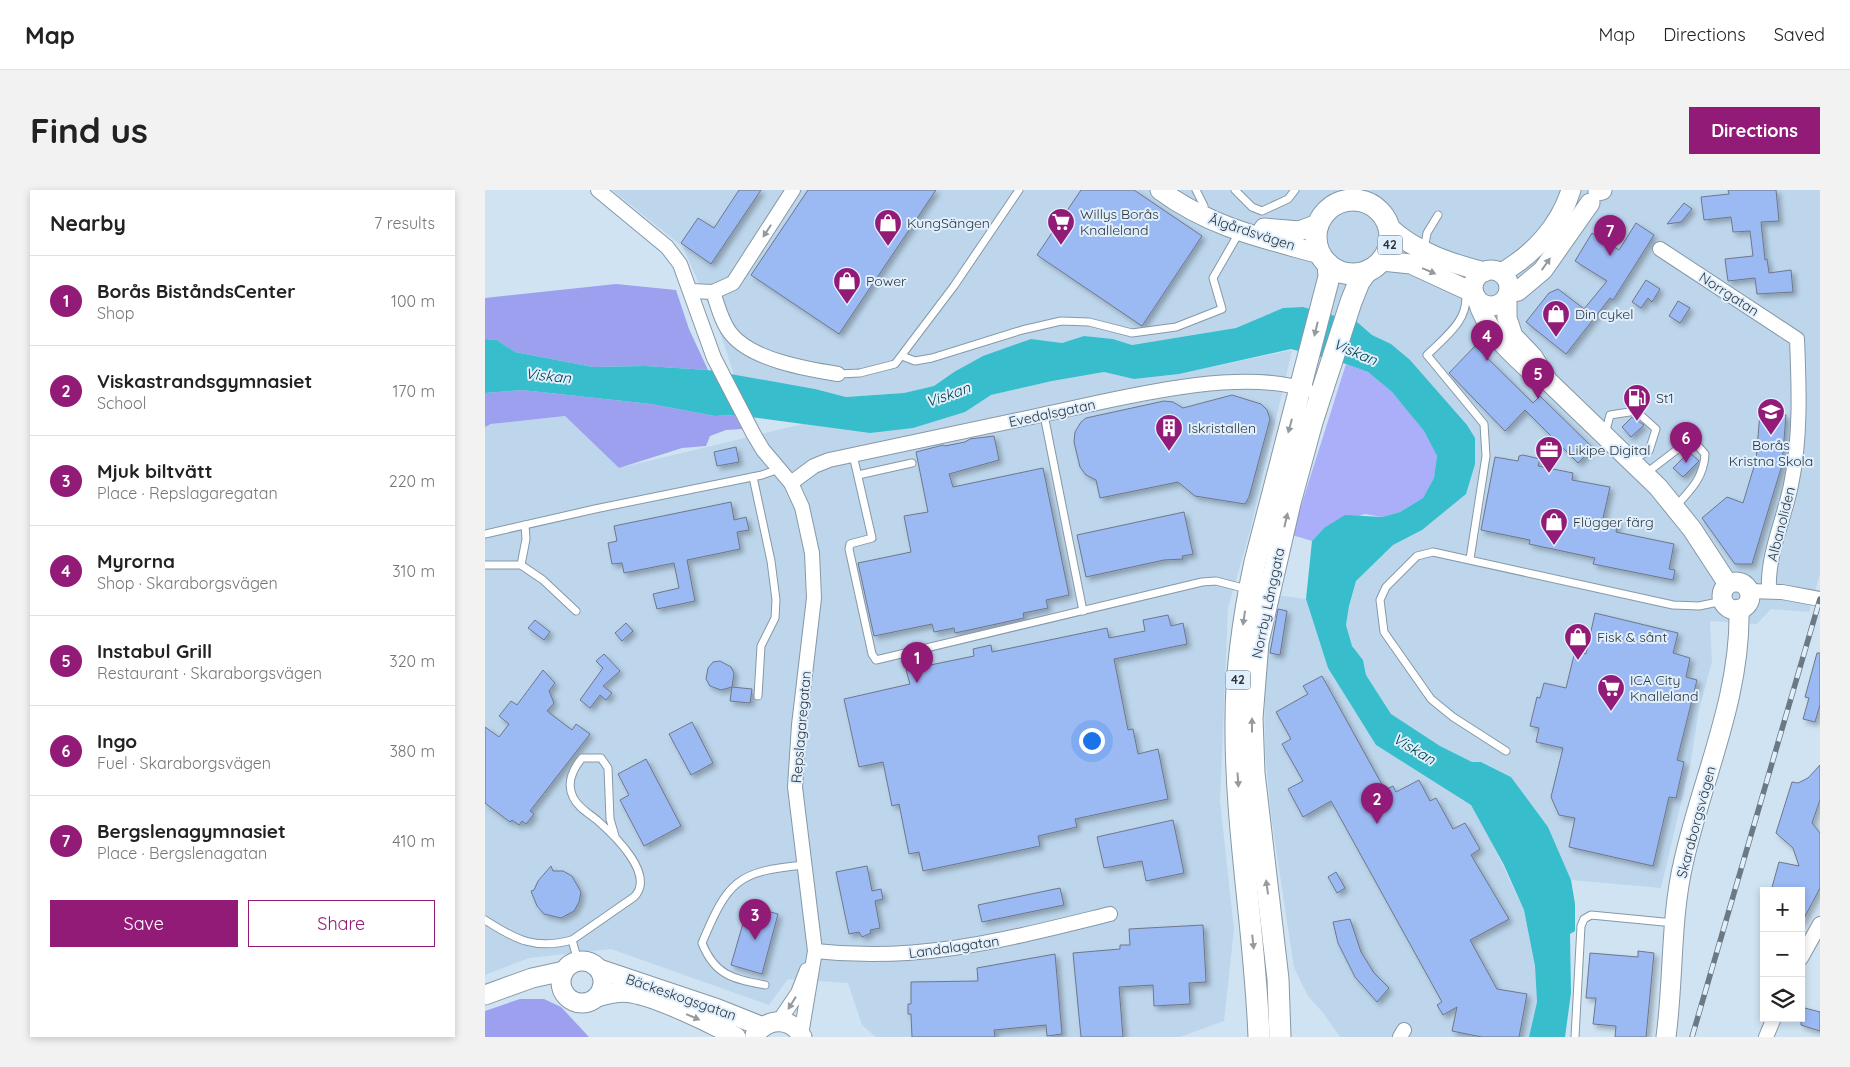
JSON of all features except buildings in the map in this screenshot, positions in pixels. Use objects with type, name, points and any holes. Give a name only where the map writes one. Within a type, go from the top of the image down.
[{"type":"main road","name":"42","points":[[1343,196],[1359,200],[1377,199],[1390,228],[1390,246],[1374,266],[1347,274],[1324,259],[1316,237],[1318,224],[1325,212],[1343,196]]},
{"type":"main road","name":"Norrby Långgata","points":[[1280,1037],[1268,1005],[1240,800],[1236,720],[1241,639],[1249,589],[1329,277],[1324,259]]},
{"type":"main road","name":"Norrby Långgata","points":[[1259,1037],[1268,1005],[1274,940],[1257,814],[1254,773],[1254,678],[1258,642],[1267,596],[1290,503],[1321,395],[1359,282],[1374,266]]},
{"type":"street","name":"Repslagaregatan","points":[[598,190],[667,247],[680,264],[714,358],[754,435],[791,483],[802,507],[815,572],[814,598],[795,763],[795,787],[815,951],[802,1036]]},
{"type":"street","points":[[691,291],[713,292],[733,283],[793,190]]},
{"type":"street","name":"Ålgårdsvägen","points":[[1160,190],[1201,216],[1324,259]]},
{"type":"street","name":"Ålgårdsvägen","points":[[1177,190],[1200,198],[1237,220],[1273,230],[1299,231],[1318,224]]},
{"type":"street","points":[[1571,190],[1577,202],[1597,194]]},
{"type":"street","points":[[1548,381],[1535,375],[1503,345],[1472,294],[1475,280],[1523,260],[1543,239],[1568,200],[1571,190]]},
{"type":"street","points":[[1374,266],[1411,264],[1472,294],[1483,304],[1491,306],[1502,303],[1508,295],[1518,291],[1543,270],[1597,194]]},
{"type":"street","points":[[1390,228],[1407,242],[1454,264],[1493,272],[1508,282],[1507,318],[1513,336],[1533,357],[1548,381],[1645,474],[1675,507],[1692,529],[1730,598],[1748,602],[1749,591],[1769,590],[1820,599]]},
{"type":"street","name":"Norrgatan","points":[[1660,249],[1797,338]]},
{"type":"street","points":[[713,292],[731,334],[745,346],[785,362],[838,374]]},
{"type":"street","name":"Albanoliden","points":[[1769,590],[1769,574],[1791,485],[1796,450],[1799,400],[1797,338]]},
{"type":"street","name":"Evedalsgatan","points":[[791,483],[814,466],[853,455],[1123,398],[1226,381],[1300,388],[1321,395]]},
{"type":"street","name":"Skaraborgsvägen","points":[[1666,1037],[1675,923],[1684,858],[1731,700],[1736,662],[1730,598]]},
{"type":"street","name":"Landalagatan","points":[[815,951],[850,955],[921,954],[1003,941],[1110,914]]},
{"type":"street","points":[[1805,951],[1820,924]]},
{"type":"street","points":[[765,1028],[798,993],[815,951]]},
{"type":"street","points":[[485,995],[515,984],[571,966],[589,962],[599,969],[603,983],[597,997],[589,1002],[581,1003],[544,987],[515,984]]},
{"type":"street","points":[[565,995],[561,983],[571,966]]},
{"type":"street","name":"Bäckeskogsgatan","points":[[599,969],[718,1009],[765,1028],[789,1024],[802,1036]]},
{"type":"street","name":"Bäckeskogsgatan","points":[[597,997],[618,992],[650,998],[735,1037]]},
{"type":"street","points":[[1766,1037],[1772,1022]]},
{"type":"lane","points":[[838,374],[860,373],[895,364],[954,286],[1019,190]]},
{"type":"lane","points":[[1235,190],[1251,207],[1262,211],[1288,199],[1295,190]]},
{"type":"lane","points":[[1424,250],[1427,233],[1438,215]]},
{"type":"lane","points":[[902,356],[915,361],[932,358],[1022,330],[1061,321],[1089,322],[1132,333],[1176,327],[1202,318],[1222,309],[1213,278],[1240,231]]},
{"type":"lane","points":[[1470,559],[1487,456],[1484,424],[1427,355],[1456,326],[1472,294]]},
{"type":"lane","points":[[1605,437],[1610,415],[1636,411],[1656,429],[1649,451],[1630,460]]},
{"type":"lane","points":[[1044,414],[1083,611]]},
{"type":"lane","points":[[1645,474],[1683,446],[1698,446],[1705,454],[1705,466],[1697,483],[1675,507]]},
{"type":"lane","points":[[853,455],[872,538],[850,544],[849,549],[872,654],[877,660],[1209,581],[1249,589]]},
{"type":"lane","points":[[858,475],[912,463]]},
{"type":"lane","points":[[485,534],[753,477],[779,469]]},
{"type":"lane","points":[[753,477],[771,561],[776,600],[775,618],[761,646],[758,696]]},
{"type":"lane","points":[[521,566],[526,539],[525,525]]},
{"type":"lane","points":[[1505,751],[1453,717],[1431,699],[1384,632],[1380,615],[1380,600],[1386,588],[1417,556],[1433,552],[1470,559],[1673,605],[1699,606],[1730,598]]},
{"type":"lane","points":[[485,564],[521,566],[543,580],[576,611]]},
{"type":"lane","points":[[485,920],[517,940],[531,944],[545,945],[572,940],[640,891],[641,880],[639,871],[615,836],[609,819],[608,768],[601,758],[582,758],[571,775],[570,786],[573,798],[582,809],[615,836]]},
{"type":"lane","points":[[765,985],[733,979],[708,960],[701,943],[722,899],[736,882],[753,874],[778,867],[805,865]]},
{"type":"lane","points":[[1575,1037],[1581,926],[1584,919],[1591,915],[1675,923]]},
{"type":"lane","points":[[571,966],[572,940]]},
{"type":"shaded area","points":[[612,190],[1820,190],[1820,574],[1809,612],[1771,609],[1757,624],[1710,621],[1712,662],[1699,709],[1691,760],[1661,888],[1571,880],[1548,827],[1511,777],[1482,762],[1472,762],[1440,746],[1391,714],[1366,675],[1363,660],[1352,646],[1346,625],[1356,581],[1393,545],[1422,530],[1391,344],[1372,335],[1357,322],[1303,307],[1283,308],[1236,328],[1132,345],[1113,339],[1084,336],[1062,343],[1031,339],[954,372],[934,386],[904,393],[846,397],[815,389],[734,375],[719,329],[683,247]]},
{"type":"shaded area","points":[[616,284],[676,290],[689,329],[708,370],[645,366],[593,367],[515,352],[497,340],[485,339],[485,298]]},
{"type":"shaded area","points":[[1292,350],[1250,531],[1228,608],[1220,801],[1234,929],[1224,1021],[1180,1037],[876,1037],[862,1025],[848,983],[788,979],[769,1005],[611,949],[529,958],[485,975],[485,427],[492,424],[565,416],[619,468],[803,424],[870,433],[965,412],[991,395],[1052,381],[1104,372],[1134,379],[1179,374]]},
{"type":"shaded area","points":[[1346,364],[1368,372],[1392,392],[1424,431],[1437,456],[1434,478],[1423,498],[1400,512],[1382,517],[1365,514],[1324,528],[1312,541],[1292,535]]},
{"type":"shaded area","points":[[522,390],[651,404],[715,416],[735,415],[742,429],[726,430],[710,436],[706,446],[682,448],[619,468],[565,416],[491,424],[485,427],[485,393]]},
{"type":"shaded area","points":[[1276,595],[1306,599],[1328,668],[1376,745],[1471,805],[1487,832],[1524,910],[1535,966],[1537,1002],[1529,1037],[1340,1037],[1324,1014],[1308,996],[1294,968],[1271,815],[1265,750],[1264,653]]},
{"type":"shaded area","points":[[520,999],[544,999],[561,1007],[589,1037],[485,1037],[485,1011]]},
{"type":"water","name":"Viskan","points":[[1303,307],[1357,322],[1372,335],[1391,344],[1410,360],[1467,425],[1475,438],[1475,464],[1466,494],[1422,530],[1393,545],[1356,581],[1346,625],[1352,646],[1363,660],[1366,675],[1391,714],[1440,746],[1472,762],[1481,762],[1511,777],[1548,827],[1571,880],[1575,904],[1575,931],[1570,934],[1571,993],[1565,1037],[1529,1037],[1537,1002],[1535,966],[1524,910],[1504,865],[1471,805],[1376,745],[1328,668],[1306,599],[1312,541],[1324,528],[1345,515],[1382,517],[1400,512],[1423,498],[1434,478],[1437,456],[1424,431],[1392,392],[1368,372],[1291,349],[1179,374],[1134,379],[1104,372],[1052,381],[991,395],[965,412],[913,428],[870,433],[735,415],[715,416],[651,404],[522,390],[485,393],[485,339],[497,340],[515,352],[593,367],[645,366],[708,370],[815,389],[846,397],[904,393],[934,386],[983,356],[1031,339],[1062,343],[1084,336],[1113,339],[1132,345],[1236,328],[1283,308]]},
{"type":"railway","points":[[1692,1037],[1820,599]]},
{"type":"place","name":"Willys Borås Knalleland","points":[[1061,246]]},
{"type":"place","name":"KungSängen","points":[[888,247]]},
{"type":"place","name":"Bergslenagymnasiet","points":[[1610,256]]},
{"type":"place","name":"Power","points":[[847,305]]},
{"type":"place","name":"Din cykel","points":[[1556,338]]},
{"type":"place","name":"Myrorna","points":[[1487,361]]},
{"type":"place","name":"Instabul Grill","points":[[1538,399]]},
{"type":"place","name":"St1","points":[[1637,422]]},
{"type":"place","name":"Borås Kristna Skola","points":[[1771,436]]},
{"type":"place","name":"Iskristallen","points":[[1169,452]]},
{"type":"place","name":"Ingo","points":[[1686,463]]},
{"type":"place","name":"Likipe Digital","points":[[1549,474]]},
{"type":"place","name":"Flügger färg","points":[[1554,546]]},
{"type":"place","name":"Fisk & sånt","points":[[1578,661]]},
{"type":"place","name":"Borås BiståndsCenter","points":[[917,683]]},
{"type":"place","name":"ICA City Knalleland","points":[[1611,712]]},
{"type":"place","name":"Viskastrandsgymnasiet","points":[[1377,824]]},
{"type":"place","name":"Mjuk biltvätt","points":[[755,940]]}]
